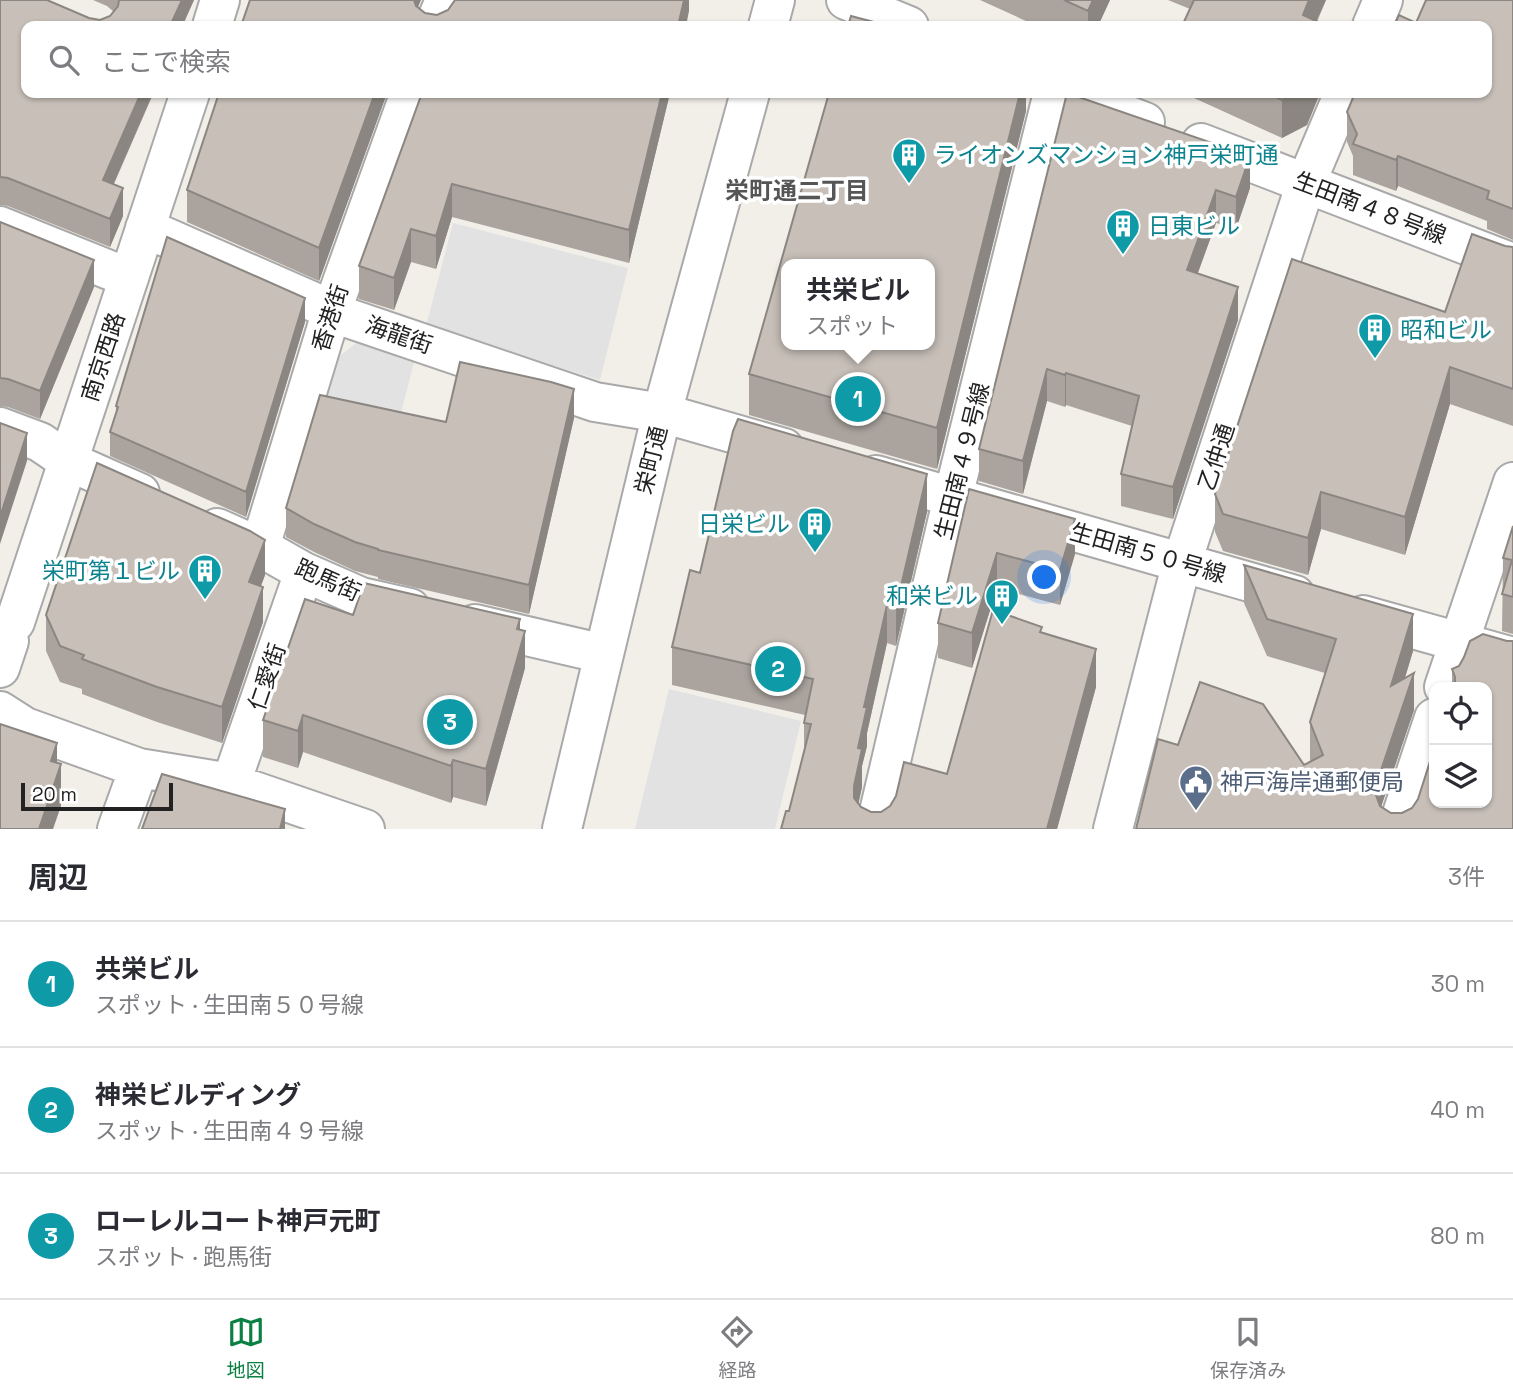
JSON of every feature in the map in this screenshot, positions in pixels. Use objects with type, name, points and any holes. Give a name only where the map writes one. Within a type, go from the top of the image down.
[{"type":"street","points":[[214,21],[220,0]]},
{"type":"street","points":[[435,21],[445,0]]},
{"type":"street","points":[[769,21],[775,0]]},
{"type":"street","points":[[846,0],[897,21]]},
{"type":"street","points":[[1374,21],[1383,0]]},
{"type":"street","name":"南京西路","points":[[8,644],[188,98]]},
{"type":"street","name":"香港街","points":[[260,547],[332,310],[408,98]]},
{"type":"street","name":"栄町通","points":[[562,829],[662,413],[749,98]]},
{"type":"street","name":"生田南４９号線","points":[[874,829],[1051,98]]},
{"type":"street","name":"生田南４８号線","points":[[1082,98],[1513,263]]},
{"type":"street","name":"乙仲通","points":[[1113,829],[1182,562],[1306,183],[1342,98]]},
{"type":"street","points":[[0,226],[129,278]]},
{"type":"street","name":"海龍街","points":[[145,228],[342,316],[596,402],[662,413]]},
{"type":"street","name":"生田南５０号線","points":[[662,413],[1513,657]]},
{"type":"street","name":"跑馬街","points":[[0,427],[40,442],[68,461],[260,547],[304,572],[361,597],[604,654]]},
{"type":"street","points":[[1446,682],[1513,482]]},
{"type":"street","name":"仁愛街","points":[[231,783],[304,572]]},
{"type":"street","points":[[0,711],[25,727],[139,768],[231,783],[303,819],[365,829]]},
{"type":"street","points":[[1397,829],[1429,733]]},
{"type":"street","points":[[117,829],[139,768]]},
{"type":"shaded area","points":[[453,223],[628,268],[600,380],[426,326]]},
{"type":"shaded area","points":[[356,343],[415,358],[396,433],[318,414],[331,363]]},
{"type":"shaded area","points":[[669,689],[801,721],[775,829],[635,829]]},
{"type":"building","points":[[0,0],[47,0],[100,20],[110,16],[119,0],[182,0],[172,21],[21,21],[21,98],[139,98],[103,180],[123,188],[110,219],[0,177]]},
{"type":"building","points":[[250,0],[414,0],[416,6],[425,13],[437,15],[448,10],[455,0],[684,0],[679,21],[243,21]]},
{"type":"building","points":[[1064,0],[1093,0],[1088,11]]},
{"type":"building","points":[[1194,0],[1309,0],[1303,15],[1316,21],[1184,21]]},
{"type":"building","points":[[1426,0],[1513,0],[1513,209],[1487,199],[1489,191],[1398,156],[1396,160],[1353,144],[1357,134],[1347,112],[1353,98],[1492,98],[1492,21],[1417,21]]},
{"type":"building","points":[[1399,15],[1412,21],[1396,21]]},
{"type":"building","points":[[851,16],[870,21],[850,21]]},
{"type":"building","points":[[217,98],[373,98],[319,248],[187,190]]},
{"type":"building","points":[[420,98],[661,98],[629,230],[452,184],[436,236],[411,229],[394,278],[359,266]]},
{"type":"building","name":"ライオンズマンション神戸栄町通","points":[[828,98],[1019,98],[937,428],[749,374],[781,262],[781,350],[935,350],[935,259],[782,259]]},
{"type":"building","points":[[1066,98],[1082,98],[1250,156],[1236,197],[1216,190],[1187,270],[1238,287],[1173,487],[1121,474],[1139,396],[1047,369],[1023,461],[979,449]]},
{"type":"building","points":[[0,222],[94,260],[40,391],[0,378]]},
{"type":"building","points":[[1472,234],[1513,247],[1513,389],[1450,367],[1405,517],[1321,492],[1308,538],[1223,514],[1215,494],[1292,259],[1445,312]]},
{"type":"building","points":[[167,237],[305,298],[246,492],[110,432]]},
{"type":"building","points":[[460,362],[574,389],[529,585],[378,550],[314,524],[286,508],[320,395],[446,422]]},
{"type":"building","points":[[738,419],[927,474],[896,608],[887,605],[864,707],[867,707],[858,748],[862,749],[854,786],[854,798],[861,807],[871,812],[881,812],[890,806],[896,796],[904,762],[947,774],[993,610],[1042,627],[1040,632],[1096,649],[1047,829],[781,829],[786,811],[789,811],[811,724],[804,723],[813,679],[672,647],[690,570],[700,573]]},
{"type":"building","points":[[0,423],[27,433],[0,517]]},
{"type":"building","points":[[97,463],[265,540],[249,582],[263,587],[222,707],[157,687],[82,659],[84,655],[60,646],[46,615]]},
{"type":"building","points":[[969,489],[1075,519],[1060,570],[997,553],[972,633],[938,623]]},
{"type":"building","points":[[1513,526],[1513,597],[1502,594],[1512,560],[1503,558]]},
{"type":"building","points":[[1244,565],[1413,614],[1391,686],[1414,673],[1376,785],[1380,806],[1391,813],[1402,813],[1412,808],[1418,799],[1429,765],[1429,808],[1492,808],[1492,682],[1455,682],[1452,669],[1459,666],[1470,641],[1483,634],[1513,641],[1513,829],[1136,829],[1158,739],[1178,745],[1200,682],[1263,704],[1304,765],[1323,755],[1310,722],[1336,639],[1267,619]]},
{"type":"building","points":[[364,583],[520,619],[517,629],[525,631],[486,769],[453,760],[451,766],[303,715],[298,731],[263,720],[305,599],[353,615]]},
{"type":"building","points":[[0,724],[57,743],[51,761],[61,764],[39,829],[0,829]]},
{"type":"building","points":[[162,774],[285,809],[280,829],[142,829]]},
{"type":"place","name":"ライオンズマンション神戸栄町通","points":[[909,185]]},
{"type":"place","name":"日東ビル","points":[[1123,256]]},
{"type":"place","name":"昭和ビル","points":[[1375,360]]},
{"type":"place","name":"共栄ビル","points":[[858,399]]},
{"type":"place","name":"日栄ビル","points":[[815,554]]},
{"type":"place","name":"栄町第１ビル","points":[[205,601]]},
{"type":"place","name":"和栄ビル","points":[[1002,626]]},
{"type":"place","name":"神栄ビルディング","points":[[778,669]]},
{"type":"place","name":"ローレルコート神戸元町","points":[[450,722]]},
{"type":"place","name":"神戸海岸通郵便局","points":[[1196,812]]},
{"type":"district","name":"栄町通二丁目","points":[[797,191]]}]
